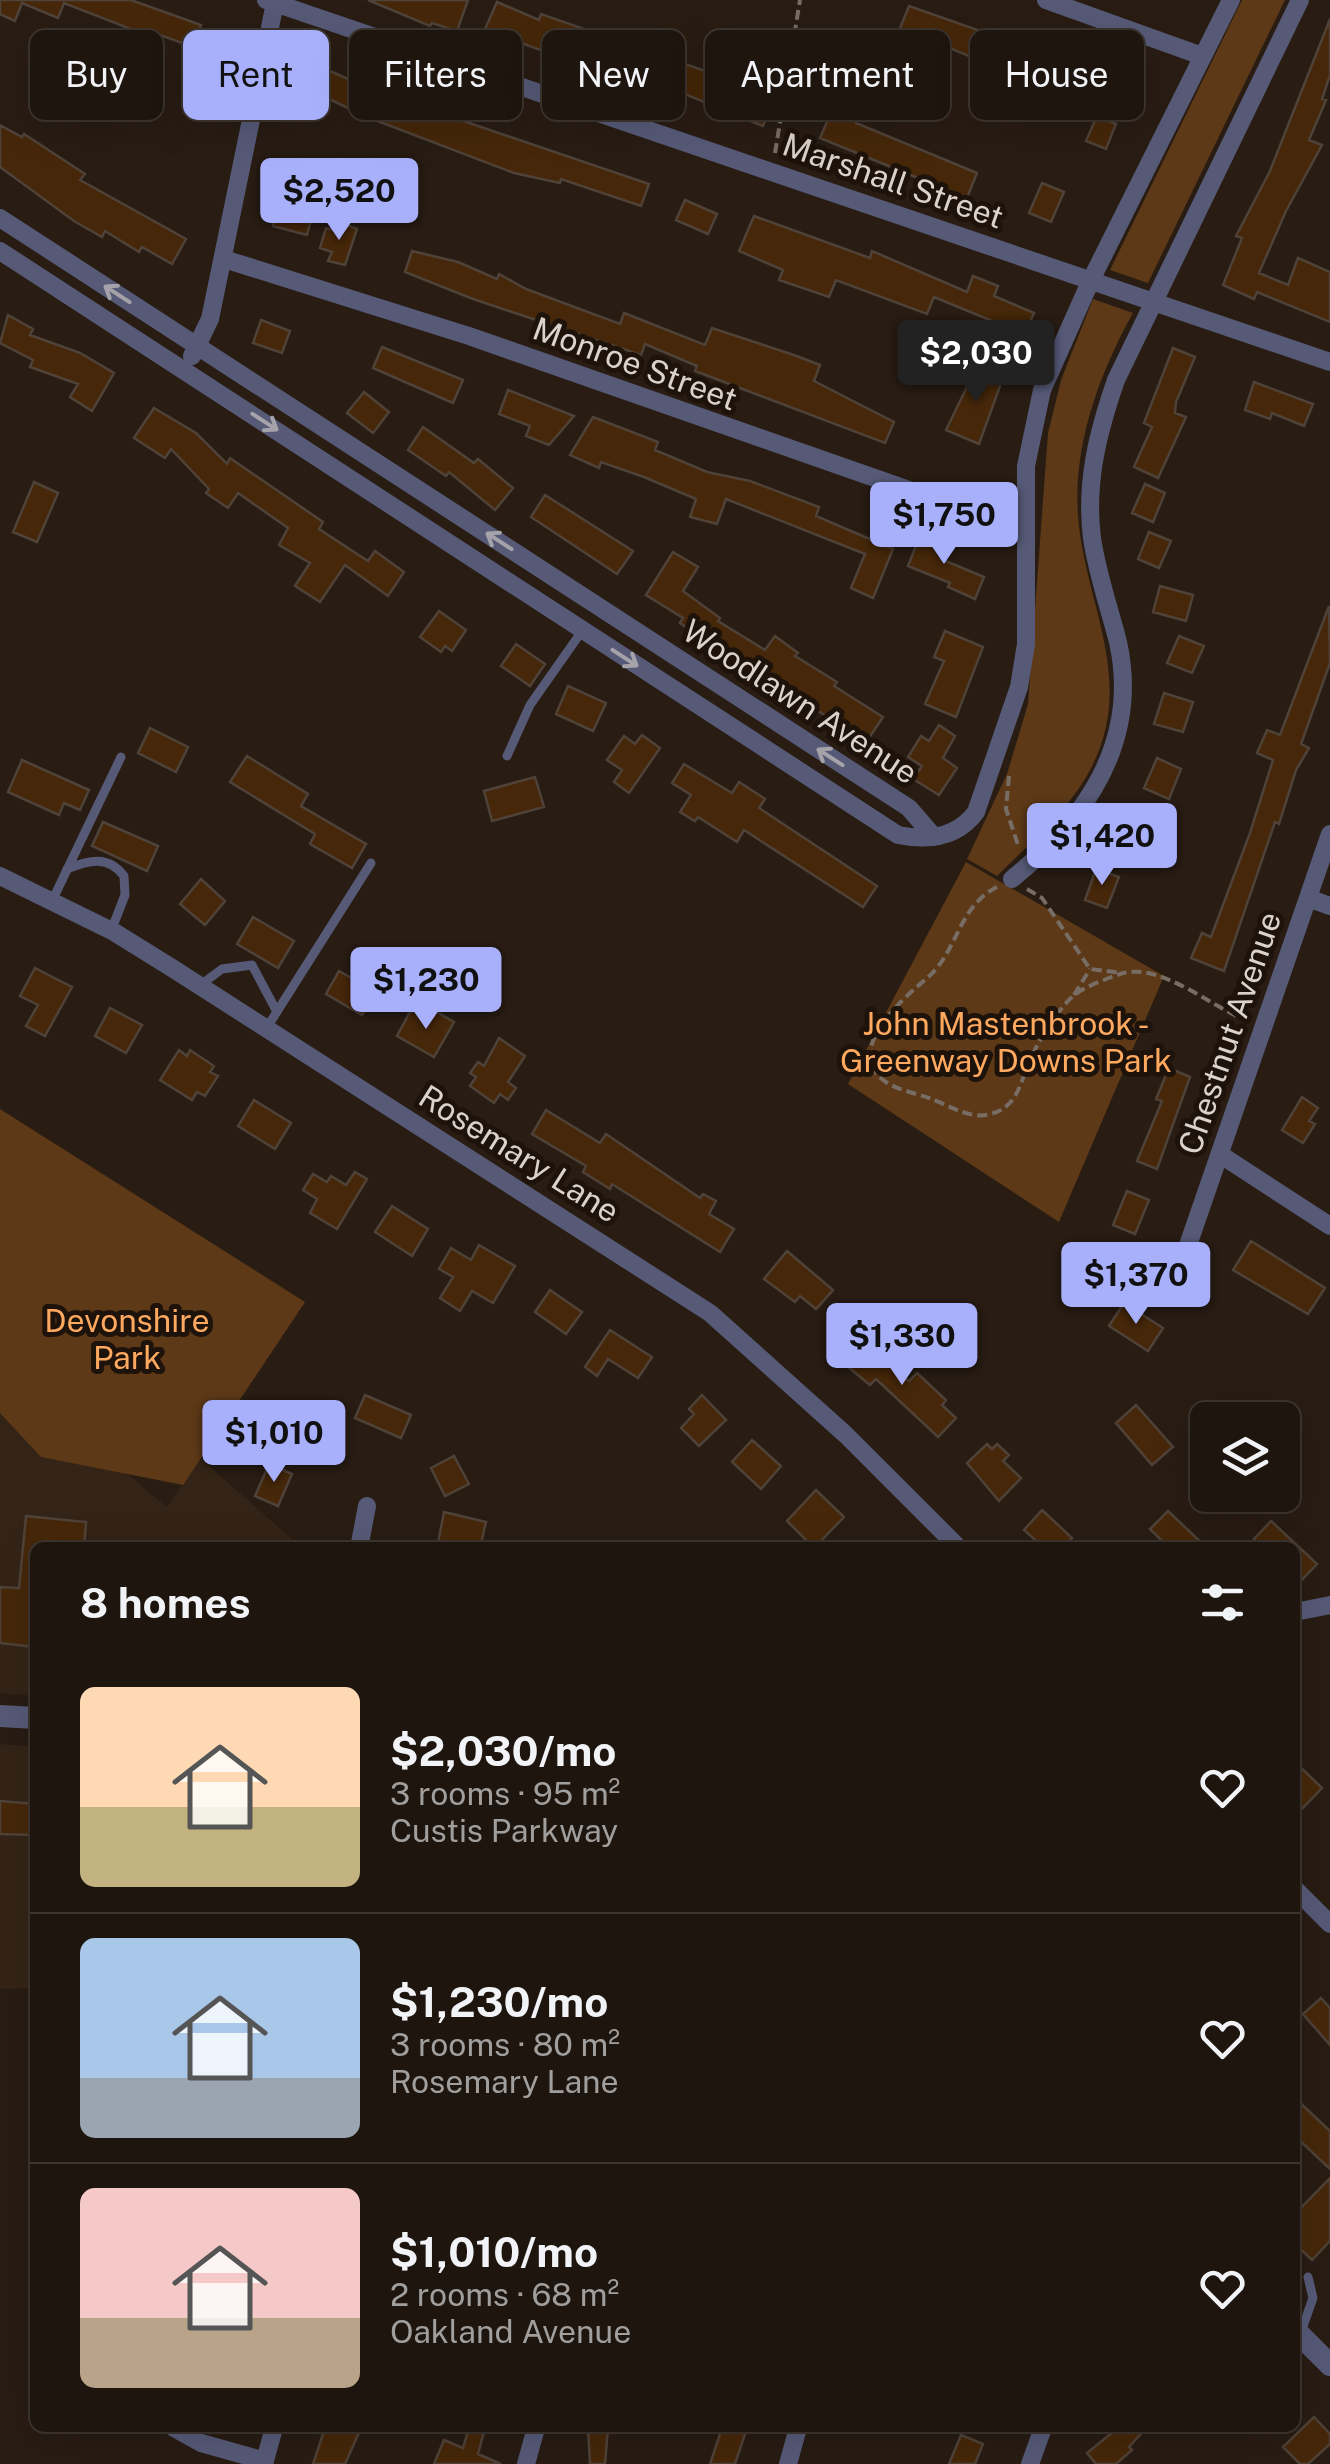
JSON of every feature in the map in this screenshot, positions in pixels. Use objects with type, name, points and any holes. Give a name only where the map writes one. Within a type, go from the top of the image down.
[{"type":"street","points":[[1046,0],[1202,56]]},
{"type":"street","points":[[934,837],[955,833],[976,812],[1019,686],[1030,601],[1026,466],[1042,390],[1091,280],[1231,0]]},
{"type":"street","points":[[1012,879],[1056,843],[1089,802],[1119,735],[1122,667],[1095,554],[1090,489],[1101,422],[1154,302],[1300,0]]},
{"type":"street","name":"Marshall Street","points":[[270,2],[1330,362]]},
{"type":"street","points":[[183,369],[199,347],[224,260],[270,2]]},
{"type":"street","name":"Woodlawn Avenue","points":[[0,218],[909,808],[934,837]]},
{"type":"street","name":"Woodlawn Avenue","points":[[0,251],[898,835],[934,837]]},
{"type":"street","name":"Monroe Street","points":[[224,260],[469,336],[970,511],[1026,521]]},
{"type":"street","points":[[522,591],[539,567]]},
{"type":"street","name":"Chestnut Avenue","points":[[1186,1252],[1330,834]]},
{"type":"street","name":"Rosemary Lane","points":[[0,876],[111,931],[710,1313],[846,1435],[953,1542]]},
{"type":"street","points":[[1308,898],[1330,906]]},
{"type":"street","points":[[1220,1156],[1330,1226]]},
{"type":"street","points":[[361,1542],[366,1506]]},
{"type":"street","points":[[1300,1611],[1330,1605]]},
{"type":"street","points":[[0,1716],[30,1718]]},
{"type":"street","points":[[1300,1894],[1330,1924]]},
{"type":"street","points":[[1300,2335],[1330,2366]]},
{"type":"street","points":[[181,2432],[201,2444],[264,2462],[273,2432]]},
{"type":"street","points":[[526,2464],[535,2432]]},
{"type":"street","points":[[788,2464],[797,2432]]},
{"type":"street","points":[[1030,2464],[1042,2432]]},
{"type":"lane","points":[[507,756],[530,705],[583,630]]},
{"type":"lane","points":[[52,901],[121,757]]},
{"type":"lane","points":[[68,868],[89,860],[104,861],[124,876],[126,895],[111,931]]},
{"type":"lane","points":[[266,1028],[371,863]]},
{"type":"lane","points":[[199,986],[222,969],[252,965],[277,1012]]},
{"type":"lane","points":[[1300,2326],[1314,2298],[1308,2277]]},
{"type":"path","points":[[772,172],[800,0]]},
{"type":"path","points":[[1006,809],[1010,831]]},
{"type":"path","points":[[1088,967],[1073,996],[1031,1056],[1016,1100],[1002,1110],[971,1115],[882,1080],[872,1065],[873,1038],[888,1016],[945,964],[956,929],[979,896],[1012,879],[1042,898],[1088,967],[1174,980],[1218,1009],[1263,1027]]},
{"type":"path","points":[[1073,996],[1122,973]]},
{"type":"shaded area","points":[[0,1368],[167,1507],[200,1458],[295,1542],[30,1542],[30,1696],[0,1693]]},
{"type":"shaded area","points":[[0,1744],[30,1747],[30,1988],[0,1989]]},
{"type":"green space","points":[[1242,0],[1285,0],[1148,283],[1110,270]]},
{"type":"green space","points":[[1093,299],[1133,313],[1099,385],[1084,437],[1078,489],[1083,549],[1105,645],[1109,708],[1102,740],[1079,789],[997,876],[967,859],[1007,774],[1028,704],[1048,433],[1061,380]]},
{"type":"green space","name":"John Mastenbrook - Greenway Downs Park","points":[[966,862],[1164,976],[1059,1222],[848,1084]]},
{"type":"green space","name":"Devonshire Park","points":[[0,1109],[305,1302],[183,1485],[41,1457],[0,1413]]},
{"type":"building","points":[[0,0],[131,0],[201,25],[199,30],[183,30],[183,43],[163,36],[163,30],[131,30],[64,3],[58,18],[22,3],[15,21],[0,14]]},
{"type":"building","points":[[368,0],[468,0],[457,30],[432,23],[430,26]]},
{"type":"building","points":[[497,2],[539,20],[541,14],[587,30],[542,30],[542,50],[522,43],[522,30],[485,30]]},
{"type":"building","points":[[909,6],[977,30],[970,30],[969,56],[950,48],[950,30],[899,30]]},
{"type":"building","points":[[1330,19],[1330,75],[1322,99],[1326,100],[1309,140],[1322,145],[1286,211],[1259,273],[1288,285],[1298,258],[1330,272],[1330,322],[1257,292],[1254,299],[1223,285],[1242,238],[1236,236],[1270,171]]},
{"type":"building","points":[[685,64],[705,71],[705,102],[685,94]]},
{"type":"building","points":[[329,71],[349,79],[349,108],[329,99]]},
{"type":"building","points":[[375,120],[460,120],[649,184],[641,206],[561,179],[560,183],[514,173]]},
{"type":"building","points":[[828,120],[857,120],[856,123],[977,173],[967,198],[820,138]]},
{"type":"building","points":[[1095,120],[1116,124],[1106,149],[1086,141]]},
{"type":"building","points":[[0,125],[22,137],[24,134],[85,174],[80,180],[186,239],[172,264],[142,247],[139,252],[105,231],[102,237],[0,167]]},
{"type":"building","points":[[289,166],[323,175],[307,235],[273,226]]},
{"type":"building","points":[[1042,183],[1064,192],[1051,222],[1029,213]]},
{"type":"building","points":[[685,200],[717,214],[708,234],[676,220]]},
{"type":"building","points":[[754,216],[870,258],[872,251],[967,292],[973,276],[998,286],[994,296],[1034,313],[1020,345],[998,335],[1002,325],[934,297],[927,314],[836,280],[829,297],[779,280],[783,270],[739,251]]},
{"type":"building","points":[[342,223],[357,229],[345,265],[328,261],[332,252],[320,248],[326,228],[339,232]]},
{"type":"building","points":[[412,251],[458,262],[497,279],[499,274],[526,289],[620,324],[624,313],[705,345],[712,328],[794,355],[820,365],[814,381],[894,422],[885,443],[695,371],[697,366],[645,344],[641,355],[473,299],[405,272]]},
{"type":"building","points":[[8,315],[33,329],[30,335],[80,353],[114,373],[92,411],[70,397],[78,384],[30,367],[33,360],[0,343]]},
{"type":"building","points":[[261,320],[290,331],[282,353],[253,343]]},
{"type":"building","points":[[382,347],[463,380],[453,403],[373,368]]},
{"type":"building","points":[[1173,348],[1195,357],[1176,402],[1175,413],[1186,417],[1158,478],[1134,467],[1152,427],[1144,423]]},
{"type":"building","points":[[978,364],[1004,375],[979,444],[946,430]]},
{"type":"building","points":[[1254,382],[1313,404],[1304,426],[1272,413],[1270,419],[1245,410]]},
{"type":"building","points":[[508,390],[574,416],[549,445],[526,436],[530,426],[499,414]]},
{"type":"building","points":[[364,392],[389,412],[373,433],[347,413]]},
{"type":"building","points":[[154,408],[196,433],[227,464],[230,458],[323,522],[319,529],[368,561],[375,551],[404,572],[388,596],[345,565],[320,602],[295,586],[310,563],[279,545],[288,528],[238,493],[228,508],[206,493],[209,489],[171,449],[165,458],[134,438]]},
{"type":"building","points":[[593,417],[658,442],[655,450],[707,472],[750,481],[819,507],[816,516],[893,549],[873,598],[851,588],[865,554],[726,499],[717,524],[690,517],[696,499],[644,477],[601,462],[599,468],[570,455]]},
{"type":"building","points":[[423,427],[474,463],[478,459],[513,488],[495,510],[449,472],[446,476],[408,450]]},
{"type":"building","points":[[34,482],[58,493],[37,542],[13,532]]},
{"type":"building","points":[[1145,484],[1165,493],[1153,522],[1132,513]]},
{"type":"building","points":[[545,495],[633,551],[617,574],[531,517]]},
{"type":"building","points":[[1149,532],[1171,541],[1159,568],[1138,559]]},
{"type":"building","points":[[921,533],[947,543],[941,559],[984,577],[975,599],[948,587],[950,583],[908,566]]},
{"type":"building","points":[[673,552],[698,567],[683,591],[720,618],[718,621],[765,650],[775,636],[798,653],[795,656],[837,682],[834,686],[883,717],[867,741],[787,692],[745,659],[742,664],[716,649],[680,623],[683,618],[646,595]]},
{"type":"building","points":[[1160,586],[1193,595],[1186,621],[1153,612]]},
{"type":"building","points":[[1329,606],[1330,663],[1301,744],[1309,748],[1296,770],[1279,824],[1275,822],[1224,971],[1191,958],[1202,933],[1211,937],[1250,833],[1273,760],[1257,753],[1267,730],[1280,735]]},
{"type":"building","points":[[439,611],[466,630],[452,651],[445,646],[441,652],[420,637]]},
{"type":"building","points":[[945,631],[983,647],[956,717],[925,704],[944,661],[934,657]]},
{"type":"building","points":[[1179,636],[1204,646],[1192,673],[1167,663]]},
{"type":"building","points":[[516,644],[545,664],[530,686],[501,666]]},
{"type":"building","points":[[568,686],[606,703],[593,731],[556,714]]},
{"type":"building","points":[[1164,693],[1193,702],[1183,732],[1154,724]]},
{"type":"building","points":[[939,725],[955,736],[943,758],[957,768],[939,795],[913,779],[922,766],[908,757],[921,736],[929,741]]},
{"type":"building","points":[[150,728],[188,747],[176,772],[138,753]]},
{"type":"building","points":[[642,735],[660,748],[629,793],[614,782],[622,770],[607,760],[624,736],[635,744]]},
{"type":"building","points":[[247,756],[308,794],[301,806],[366,844],[352,868],[310,844],[315,834],[230,782]]},
{"type":"building","points":[[1157,758],[1181,769],[1169,799],[1144,788]]},
{"type":"building","points":[[22,760],[89,790],[80,810],[64,803],[59,815],[8,792]]},
{"type":"building","points":[[684,764],[732,793],[739,782],[765,799],[759,808],[877,886],[863,907],[744,830],[737,842],[698,817],[695,821],[680,812],[691,795],[672,783]]},
{"type":"building","points":[[535,777],[544,807],[492,821],[484,791]]},
{"type":"building","points":[[103,822],[158,846],[147,871],[92,846]]},
{"type":"building","points":[[1138,823],[1153,834],[1136,856],[1121,844]]},
{"type":"building","points":[[1096,869],[1119,877],[1107,908],[1085,900]]},
{"type":"building","points":[[201,879],[225,901],[205,925],[180,904]]},
{"type":"building","points":[[253,917],[294,941],[278,968],[237,944]]},
{"type":"building","points":[[35,968],[72,987],[45,1036],[26,1026],[38,1005],[20,996]]},
{"type":"building","points":[[339,971],[376,992],[362,1015],[326,994]]},
{"type":"building","points":[[110,1008],[142,1025],[126,1053],[95,1036]]},
{"type":"building","points":[[411,1010],[429,1021],[435,1011],[454,1022],[434,1057],[397,1036]]},
{"type":"building","points":[[499,1038],[525,1056],[508,1082],[516,1088],[508,1100],[500,1094],[494,1103],[470,1086],[476,1077],[470,1073],[478,1062],[484,1066]]},
{"type":"building","points":[[179,1050],[187,1056],[190,1050],[214,1066],[210,1072],[218,1076],[205,1096],[197,1092],[192,1100],[160,1080]]},
{"type":"building","points":[[1169,1068],[1190,1077],[1157,1169],[1137,1161],[1162,1101],[1156,1099]]},
{"type":"building","points":[[1302,1097],[1318,1108],[1309,1121],[1315,1124],[1303,1143],[1282,1130]]},
{"type":"building","points":[[254,1100],[291,1123],[275,1149],[238,1126]]},
{"type":"building","points":[[546,1110],[600,1143],[606,1134],[700,1198],[703,1194],[716,1201],[709,1214],[734,1229],[720,1252],[612,1184],[610,1189],[583,1172],[586,1166],[532,1134]]},
{"type":"building","points":[[355,1172],[367,1179],[337,1229],[310,1213],[317,1199],[303,1190],[313,1174],[327,1182],[331,1176],[346,1185]]},
{"type":"building","points":[[1127,1191],[1149,1200],[1135,1234],[1113,1225]]},
{"type":"building","points":[[392,1206],[428,1229],[412,1256],[375,1232]]},
{"type":"building","points":[[1251,1241],[1325,1288],[1308,1314],[1233,1270]]},
{"type":"building","points":[[479,1245],[515,1266],[493,1303],[472,1291],[460,1311],[440,1298],[453,1277],[439,1269],[451,1248],[471,1260]]},
{"type":"building","points":[[787,1251],[833,1290],[816,1309],[800,1296],[795,1302],[764,1279]]},
{"type":"building","points":[[550,1290],[582,1312],[566,1334],[535,1312]]},
{"type":"building","points":[[1124,1303],[1163,1328],[1148,1351],[1109,1326]]},
{"type":"building","points":[[610,1330],[652,1357],[638,1378],[608,1359],[597,1376],[585,1367]]},
{"type":"building","points":[[860,1340],[909,1381],[917,1373],[946,1400],[942,1405],[956,1418],[938,1437],[876,1379],[870,1385],[842,1362]]},
{"type":"building","points":[[365,1395],[411,1415],[401,1438],[355,1418]]},
{"type":"building","points":[[702,1395],[726,1420],[699,1446],[681,1428],[694,1414],[689,1409]]},
{"type":"building","points":[[1136,1405],[1173,1447],[1152,1465],[1116,1423]]},
{"type":"building","points":[[318,1413],[332,1435],[298,1458],[284,1436]]},
{"type":"building","points":[[752,1440],[781,1466],[761,1489],[732,1462]]},
{"type":"building","points":[[987,1444],[992,1449],[997,1444],[1009,1455],[1003,1461],[1021,1478],[999,1501],[967,1463]]},
{"type":"building","points":[[454,1456],[469,1484],[445,1496],[431,1468]]},
{"type":"building","points":[[269,1464],[292,1474],[278,1506],[255,1496]]},
{"type":"building","points":[[816,1490],[844,1517],[820,1542],[808,1542],[787,1521]]},
{"type":"building","points":[[1042,1510],[1072,1538],[1068,1542],[1037,1542],[1024,1530]]},
{"type":"building","points":[[1168,1511],[1201,1542],[1163,1542],[1150,1529]]},
{"type":"building","points":[[444,1512],[486,1522],[481,1542],[438,1542]]},
{"type":"building","points":[[26,1516],[86,1522],[84,1542],[30,1542],[30,1646],[0,1643],[0,1587],[19,1588]]},
{"type":"building","points":[[1271,1521],[1293,1542],[1257,1542],[1254,1539]]},
{"type":"building","points":[[1300,1548],[1317,1564],[1300,1582]]},
{"type":"building","points":[[1300,1767],[1322,1788],[1300,1811]]},
{"type":"building","points":[[0,1801],[30,1804],[30,1835],[0,1834]]},
{"type":"building","points":[[1321,1998],[1330,2008],[1330,2045],[1303,2014]]},
{"type":"building","points":[[1300,2103],[1330,2131],[1330,2169],[1300,2141]]},
{"type":"building","points":[[1330,2178],[1330,2241],[1312,2260],[1300,2249],[1300,2209]]},
{"type":"building","points":[[1314,2417],[1330,2434],[1330,2444],[1308,2464],[1300,2464],[1283,2447]]},
{"type":"building","points":[[324,2432],[359,2432],[345,2464],[313,2464]]},
{"type":"building","points":[[468,2432],[484,2432],[478,2454],[501,2464],[434,2464],[444,2440],[463,2448]]},
{"type":"building","points":[[588,2432],[608,2432],[605,2464],[590,2464]]},
{"type":"building","points":[[721,2432],[746,2432],[735,2464],[710,2464]]},
{"type":"building","points":[[1113,2432],[1142,2432],[1129,2447],[1132,2450],[1116,2464],[1096,2464],[1087,2453]]},
{"type":"building","points":[[961,2435],[983,2444],[975,2464],[949,2464]]}]
